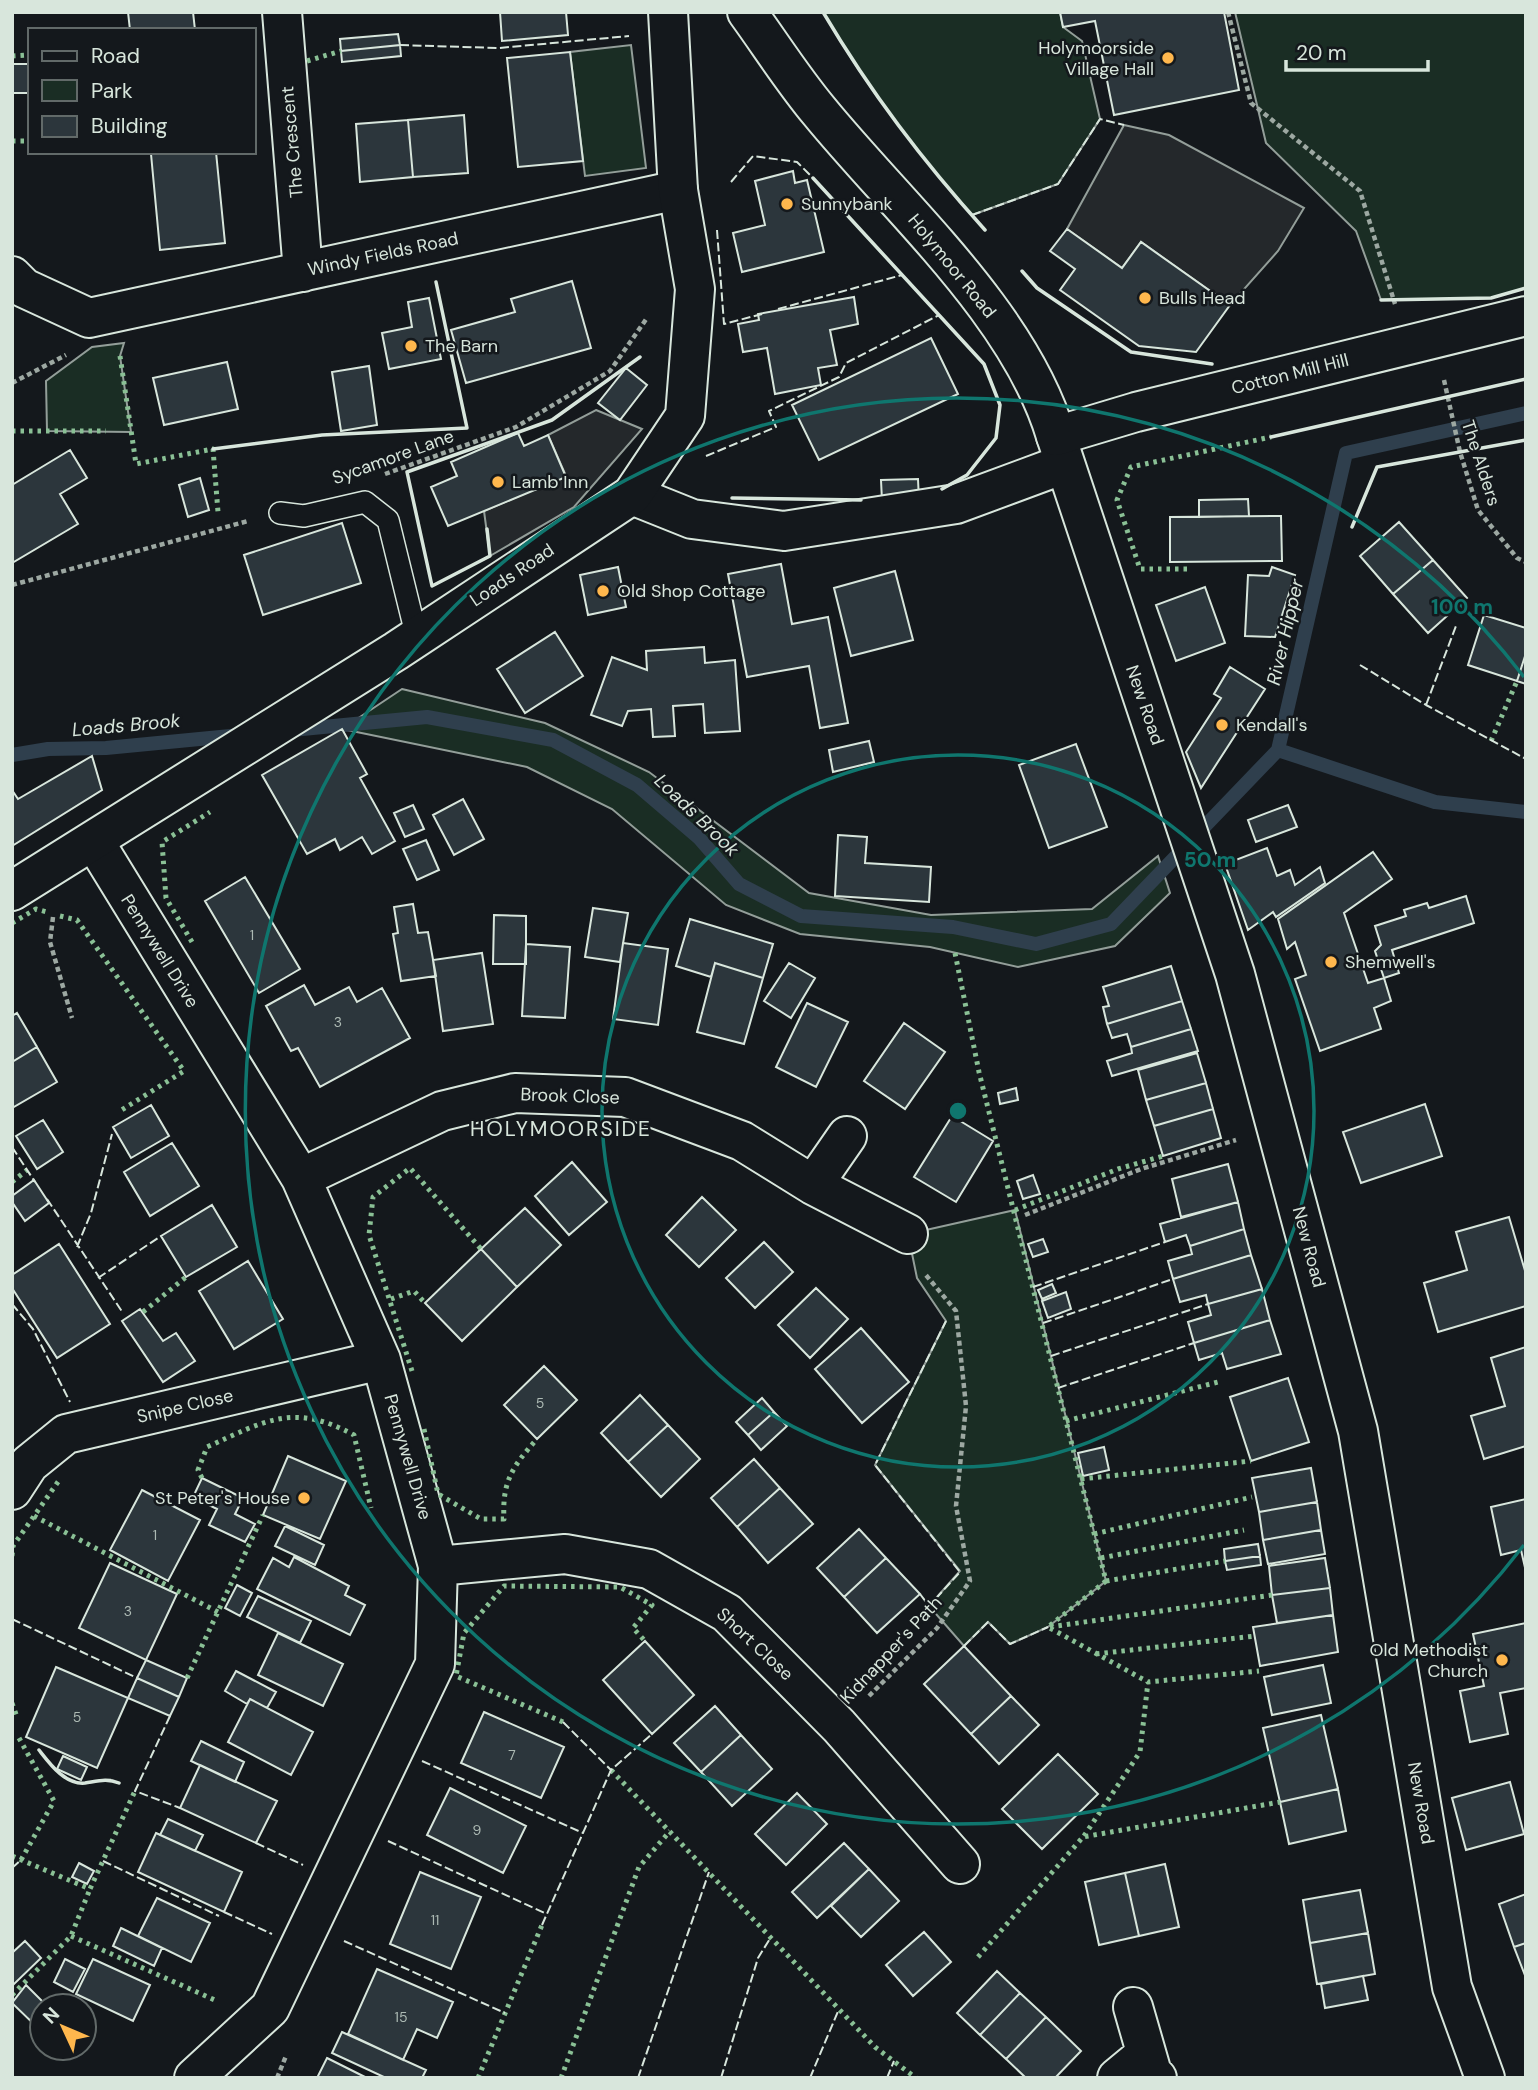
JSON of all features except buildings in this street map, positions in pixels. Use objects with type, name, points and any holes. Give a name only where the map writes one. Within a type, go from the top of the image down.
[{"type":"street","name":"The Crescent","points":[[282,12],[303,272]]},
{"type":"street","points":[[668,12],[678,190],[695,289],[685,416],[632,495],[692,519],[784,531],[956,504],[1060,450]]},
{"type":"street","name":"Holymoor Road","points":[[747,12],[819,111],[940,247],[1017,350],[1047,403],[1060,450]]},
{"type":"street","name":"Windy Fields Road","points":[[89,318],[678,190]]},
{"type":"street","points":[[12,276],[24,288],[89,318]]},
{"type":"street","name":"Cotton Mill Hill","points":[[1060,450],[1136,412],[1526,316]]},
{"type":"street","name":"New Road","points":[[1060,450],[1235,974],[1358,1431],[1452,1987],[1485,2078]]},
{"type":"street","name":"Loads Road","points":[[12,891],[417,638],[632,495]]},
{"type":"street","name":"Pennywell Drive","points":[[94,841],[301,1178],[381,1360],[438,1566],[435,1664],[271,2008],[194,2078]]},
{"type":"street","name":"Brook Close","points":[[301,1178],[442,1111],[515,1093],[625,1097],[742,1141],[813,1185],[908,1234]]},
{"type":"street","points":[[813,1185],[847,1136]]},
{"type":"street","name":"Snipe Close","points":[[12,1490],[29,1464],[66,1434],[381,1360]]},
{"type":"street","name":"Short Close","points":[[438,1566],[565,1554],[649,1569],[727,1613],[839,1726],[960,1864]]},
{"type":"street","points":[[1117,2078],[1152,2066],[1133,2007]]},
{"type":"lane","points":[[280,513],[304,516],[365,502],[388,520],[417,638]]},
{"type":"path","points":[[1228,12],[1251,103],[1360,191],[1409,345]]},
{"type":"path","name":"Sycamore Lane","points":[[371,479],[516,427],[610,371],[650,314]]},
{"type":"path","points":[[12,383],[79,348],[89,318]]},
{"type":"path","name":"The Alders","points":[[1448,398],[1460,452],[1478,510],[1517,558],[1526,562]]},
{"type":"path","points":[[12,585],[280,513]]},
{"type":"path","points":[[53,914],[50,942],[72,1018]]},
{"type":"path","points":[[1025,1216],[1141,1169],[1277,1128]]},
{"type":"path","name":"Kidnapper's Path","points":[[839,1726],[937,1628],[971,1581],[956,1506],[966,1406],[956,1311],[926,1274],[908,1234]]},
{"type":"green space","points":[[823,12],[1060,12],[1063,27],[1082,41],[1100,119],[1058,184],[972,215],[892,117]]},
{"type":"green space","points":[[1235,12],[1526,12],[1526,288],[1491,298],[1381,300],[1356,231],[1266,143]]},
{"type":"green space","points":[[631,45],[646,168],[585,176],[570,52]]},
{"type":"green space","points":[[124,343],[120,356],[131,432],[47,431],[46,381],[92,347]]},
{"type":"green space","points":[[402,689],[545,723],[649,772],[809,893],[931,915],[1092,909],[1158,856],[1170,893],[1115,946],[1018,967],[930,947],[800,934],[726,905],[612,809],[527,767],[342,729]]},
{"type":"green space","points":[[1015,1210],[1106,1581],[1048,1627],[1010,1644],[988,1622],[964,1646],[929,1606],[960,1571],[875,1465],[946,1321],[917,1278],[908,1234]]},
{"type":"shaded area","points":[[1124,125],[1169,135],[1304,208],[1278,251],[1230,305],[1141,242],[1122,268],[1067,229]]},
{"type":"shaded area","points":[[596,410],[642,429],[574,507],[490,556],[484,511],[566,476],[548,435]]},
{"type":"waterway","name":"River Hipper","points":[[1526,413],[1346,453],[1278,750],[1435,802],[1526,812]]},
{"type":"waterway","name":"Loads Brook","points":[[292,730],[427,717],[553,740],[637,785],[699,838],[739,884],[801,916],[953,927],[1036,944],[1111,924],[1278,750]]},
{"type":"waterway","name":"Loads Brook","points":[[12,755],[48,749],[106,748],[241,735]]},
{"type":"hedge","points":[[307,61],[341,51]]},
{"type":"hedge","points":[[12,56],[28,55]]},
{"type":"hedge","points":[[12,141],[28,141]]},
{"type":"hedge","points":[[120,356],[136,464],[213,449],[218,512]]},
{"type":"hedge","points":[[12,431],[106,431]]},
{"type":"hedge","points":[[1187,569],[1140,569],[1117,500],[1131,467],[1271,437]]},
{"type":"hedge","points":[[1491,741],[1517,681]]},
{"type":"hedge","points":[[192,942],[166,898],[162,842],[210,812]]},
{"type":"hedge","points":[[12,923],[36,909],[47,912]]},
{"type":"hedge","points":[[60,916],[77,920],[184,1071],[120,1111]]},
{"type":"hedge","points":[[955,953],[979,1072],[1106,1581],[1048,1627],[1148,1682],[1259,1671]]},
{"type":"hedge","points":[[1015,1210],[1118,1169],[1163,1156]]},
{"type":"hedge","points":[[412,1371],[369,1235],[373,1197],[410,1168],[481,1249]]},
{"type":"hedge","points":[[12,1182],[27,1170]]},
{"type":"hedge","points":[[143,1312],[186,1277]]},
{"type":"hedge","points":[[391,1299],[414,1291],[425,1303]]},
{"type":"hedge","points":[[1066,1421],[1218,1382]]},
{"type":"hedge","points":[[202,1478],[198,1470],[207,1447],[263,1423],[296,1417],[313,1419],[354,1435],[371,1508]]},
{"type":"hedge","points":[[424,1429],[438,1494],[481,1519],[504,1519],[505,1495],[510,1476],[537,1439]]},
{"type":"hedge","points":[[1081,1479],[1251,1461]]},
{"type":"hedge","points":[[12,1556],[13,1546],[60,1479]]},
{"type":"hedge","points":[[1094,1534],[1252,1497]]},
{"type":"hedge","points":[[187,1678],[263,1515]]},
{"type":"hedge","points":[[34,1516],[218,1612]]},
{"type":"hedge","points":[[1101,1558],[1244,1530]]},
{"type":"hedge","points":[[1106,1581],[1225,1561]]},
{"type":"hedge","points":[[563,1722],[456,1676],[464,1633],[504,1586],[620,1587],[652,1605],[633,1628],[645,1641]]},
{"type":"hedge","points":[[1050,1627],[1272,1595]]},
{"type":"hedge","points":[[1096,1654],[1255,1636]]},
{"type":"hedge","points":[[1084,1836],[1140,1752],[1148,1682]]},
{"type":"hedge","points":[[12,1703],[17,1717]]},
{"type":"hedge","points":[[19,1738],[54,1801],[21,1860]]},
{"type":"hedge","points":[[611,1770],[875,2047],[916,2078]]},
{"type":"hedge","points":[[12,1856],[90,1889],[135,1791]]},
{"type":"hedge","points":[[978,1957],[1083,1837],[1280,1802]]},
{"type":"hedge","points":[[561,2078],[639,1867],[670,1831]]},
{"type":"hedge","points":[[12,1995],[71,1936],[90,1889]]},
{"type":"hedge","points":[[478,2078],[542,1925]]},
{"type":"hedge","points":[[71,1936],[217,2001]]},
{"type":"fence","points":[[400,45],[499,48],[629,36]]},
{"type":"fence","points":[[972,215],[1058,184],[1100,119],[1124,125]]},
{"type":"fence","points":[[731,182],[753,156],[797,162],[813,178]]},
{"type":"fence","points":[[717,230],[724,324],[762,314]]},
{"type":"fence","points":[[778,309],[902,275]]},
{"type":"fence","points":[[706,456],[776,427],[769,411],[839,377],[846,363],[939,315]]},
{"type":"fence","points":[[1426,705],[1456,626]]},
{"type":"fence","points":[[1360,665],[1426,705],[1526,759]]},
{"type":"fence","points":[[77,1247],[91,1213],[112,1134]]},
{"type":"fence","points":[[12,1147],[35,1182]]},
{"type":"fence","points":[[47,1199],[123,1313]]},
{"type":"fence","points":[[98,1278],[161,1236]]},
{"type":"fence","points":[[1033,1287],[1165,1242]]},
{"type":"fence","points":[[1043,1323],[1173,1279]]},
{"type":"fence","points":[[12,1304],[33,1329],[70,1402]]},
{"type":"fence","points":[[1051,1356],[1208,1304]]},
{"type":"fence","points":[[920,1594],[929,1606],[960,1572],[875,1465],[946,1321]]},
{"type":"fence","points":[[1058,1388],[1194,1343]]},
{"type":"fence","points":[[12,1619],[137,1678]]},
{"type":"fence","points":[[964,1646],[988,1622],[1010,1644],[1048,1627]]},
{"type":"fence","points":[[170,1716],[135,1791],[180,1808]]},
{"type":"fence","points":[[563,1722],[611,1770]]},
{"type":"fence","points":[[542,1925],[611,1770],[652,1734]]},
{"type":"fence","points":[[422,1761],[583,1833]]},
{"type":"fence","points":[[388,1841],[547,1914]]},
{"type":"fence","points":[[256,1843],[303,1865]]},
{"type":"fence","points":[[12,1868],[21,1860]]},
{"type":"fence","points":[[103,1861],[219,1916]]},
{"type":"fence","points":[[638,2078],[709,1872]]},
{"type":"fence","points":[[224,1912],[272,1934]]},
{"type":"fence","points":[[721,2078],[758,1958],[771,1937]]},
{"type":"fence","points":[[344,1941],[505,2013]]},
{"type":"fence","points":[[810,2078],[839,2009]]},
{"type":"fence","points":[[887,2078],[894,2061]]},
{"type":"wall","points":[[823,12],[898,125],[985,230]]},
{"type":"wall","points":[[813,178],[984,364],[1000,405],[996,438],[967,475],[942,489]]},
{"type":"wall","points":[[1022,271],[1037,288],[1131,352],[1212,364]]},
{"type":"wall","points":[[213,449],[322,435],[467,428],[436,282]]},
{"type":"wall","points":[[1381,300],[1491,298],[1526,288]]},
{"type":"wall","points":[[487,529],[490,556],[432,586],[407,472],[552,420],[640,357]]},
{"type":"wall","points":[[1271,437],[1526,379]]},
{"type":"wall","points":[[1352,527],[1377,467],[1526,440]]},
{"type":"wall","points":[[732,498],[861,500]]},
{"type":"wall","points":[[39,1750],[71,1781],[85,1783],[106,1780],[119,1783]]},
{"type":"place","name":"Holymoorside Village Hall","points":[[1168,58]]},
{"type":"place","name":"Sunnybank","points":[[787,204]]},
{"type":"place","name":"Bulls Head","points":[[1145,298]]},
{"type":"place","name":"The Barn","points":[[411,346]]},
{"type":"place","name":"Lamb Inn","points":[[498,482]]},
{"type":"place","name":"Old Shop Cottage","points":[[603,591]]},
{"type":"place","name":"Kendall's","points":[[1222,725]]},
{"type":"place","name":"Shemwell's","points":[[1331,962]]},
{"type":"place","name":"St Peter's House","points":[[304,1498]]},
{"type":"place","name":"Old Methodist Church","points":[[1502,1660]]},
{"type":"district","name":"HOLYMOORSIDE","points":[[561,1129]]}]
